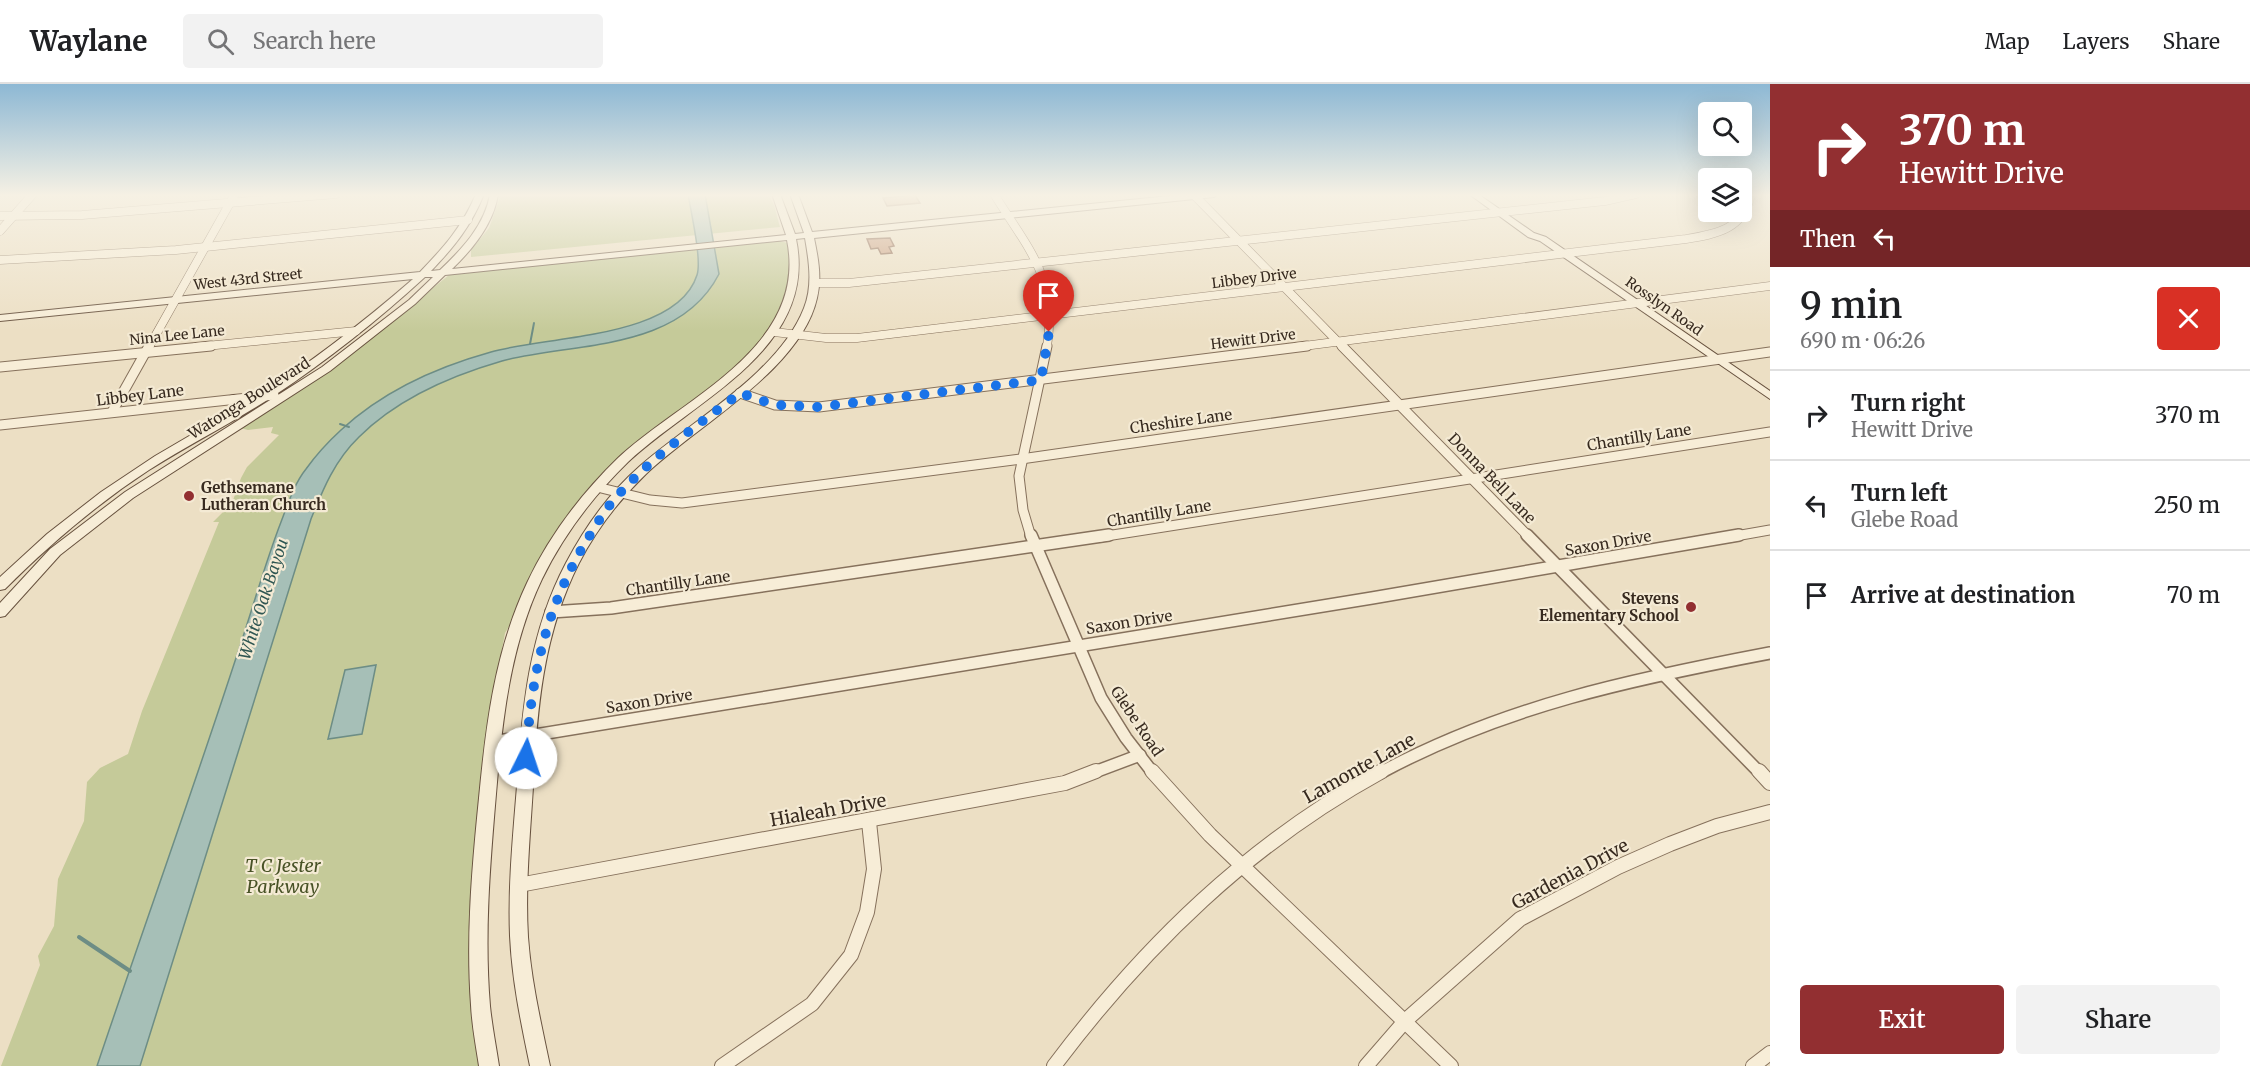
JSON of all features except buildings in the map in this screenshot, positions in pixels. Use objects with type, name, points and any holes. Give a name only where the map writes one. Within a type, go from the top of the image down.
[{"type":"main road","name":"Watonga Boulevard","points":[[0,585],[39,548],[90,506],[144,468],[268,394],[343,342],[431,266],[455,240]]},
{"type":"main road","name":"Watonga Boulevard","points":[[0,612],[55,552],[129,495],[283,398],[375,333],[444,273],[473,240]]},
{"type":"main road","name":"West 43rd Street","points":[[0,318],[173,300],[431,266],[734,240]]},
{"type":"main road","points":[[489,1066],[480,1000],[478,947],[480,885],[492,742],[506,656],[516,625],[534,581],[555,544],[597,487],[645,441],[718,388],[774,332],[795,281],[796,265],[791,240]]},
{"type":"main road","points":[[540,1066],[519,936],[519,885],[532,687],[551,612],[570,568],[594,528],[620,493],[670,446],[740,393],[774,360],[793,335],[809,308],[815,283],[809,240]]},
{"type":"main road","name":"Rosslyn Road","points":[[1544,240],[1770,396]]},
{"type":"main road","name":"West 43rd Street","points":[[0,309],[179,291],[444,273],[609,252]]},
{"type":"main road","points":[[50,313],[57,303]]},
{"type":"main road","points":[[334,332],[342,336],[343,342]]},
{"type":"main road","points":[[234,398],[242,401],[243,409]]},
{"type":"street","points":[[112,412],[173,300],[210,240]]},
{"type":"street","points":[[0,260],[45,259],[269,240]]},
{"type":"street","name":"Glebe Road","points":[[1023,240],[1038,263],[1046,282],[1051,316],[1041,380],[1021,459],[1019,496],[1035,547],[1104,702],[1140,754],[1179,804],[1241,866],[1406,1020],[1451,1066]]},
{"type":"street","points":[[815,283],[849,283],[1250,240]]},
{"type":"street","name":"Libbey Drive","points":[[774,332],[840,339],[1684,240]]},
{"type":"street","name":"Donna Bell Lane","points":[[1239,241],[1770,783]]},
{"type":"street","name":"Hewitt Drive","points":[[740,393],[775,405],[819,407],[1770,286]]},
{"type":"street","name":"Nina Lee Lane","points":[[0,367],[356,331]]},
{"type":"street","name":"Cheshire Lane","points":[[597,487],[650,500],[682,503],[1021,459],[1770,352]]},
{"type":"street","name":"Libbey Lane","points":[[0,425],[268,394],[283,398]]},
{"type":"street","name":"Chantilly Lane","points":[[551,612],[611,608],[1035,547],[1770,432]]},
{"type":"street","name":"Saxon Drive","points":[[492,742],[1770,530]]},
{"type":"street","name":"Lamonte Lane","points":[[1054,1066],[1157,944],[1202,900],[1241,866],[1323,807],[1378,774],[1465,731],[1545,702],[1662,674],[1770,653]]},
{"type":"street","name":"Hialeah Drive","points":[[519,885],[869,822],[1065,783],[1140,754]]},
{"type":"street","name":"Gardenia Drive","points":[[1366,1066],[1406,1020],[1520,919],[1609,871],[1670,843],[1717,826],[1770,812]]},
{"type":"street","points":[[722,1066],[812,1004],[851,955],[867,912],[874,869],[869,822]]},
{"type":"street","points":[[1753,1066],[1770,1053]]},
{"type":"green space","points":[[479,240],[648,240],[471,257],[471,250]]},
{"type":"green space","name":"T C Jester Parkway","points":[[779,241],[788,243],[790,276],[780,310],[764,337],[749,355],[708,390],[638,442],[598,482],[505,633],[484,749],[483,1066],[1,1066],[40,965],[38,956],[54,926],[58,879],[84,821],[87,782],[100,768],[128,754],[142,711],[219,522],[213,522],[232,503],[247,467],[279,435],[271,433],[273,427],[248,430],[240,428],[291,396],[358,348],[449,275]]},
{"type":"water","name":"White Oak Bayou","points":[[696,240],[713,240],[719,274],[701,299],[678,318],[652,331],[622,340],[502,361],[444,381],[390,411],[359,437],[343,455],[325,486],[311,519],[140,1066],[97,1066],[203,758],[269,555],[292,494],[302,475],[327,443],[357,416],[393,392],[431,373],[491,352],[607,331],[637,323],[664,312],[685,296],[697,275]]},
{"type":"water","points":[[376,665],[362,734],[328,739],[345,670]]},
{"type":"waterway","points":[[530,344],[534,323]]},
{"type":"waterway","points":[[340,424],[349,427]]},
{"type":"waterway","points":[[284,493],[294,493]]},
{"type":"waterway","points":[[79,937],[130,971]]},
{"type":"place","name":"Gethsemane Lutheran Church","points":[[189,496]]},
{"type":"place","name":"Stevens Elementary School","points":[[1691,607]]},
{"type":"route","points":[[526,758],[532,687],[540,649],[551,612],[570,568],[594,528],[620,493],[670,446],[740,393],[775,405],[819,407],[1041,380],[1049,332]]}]
